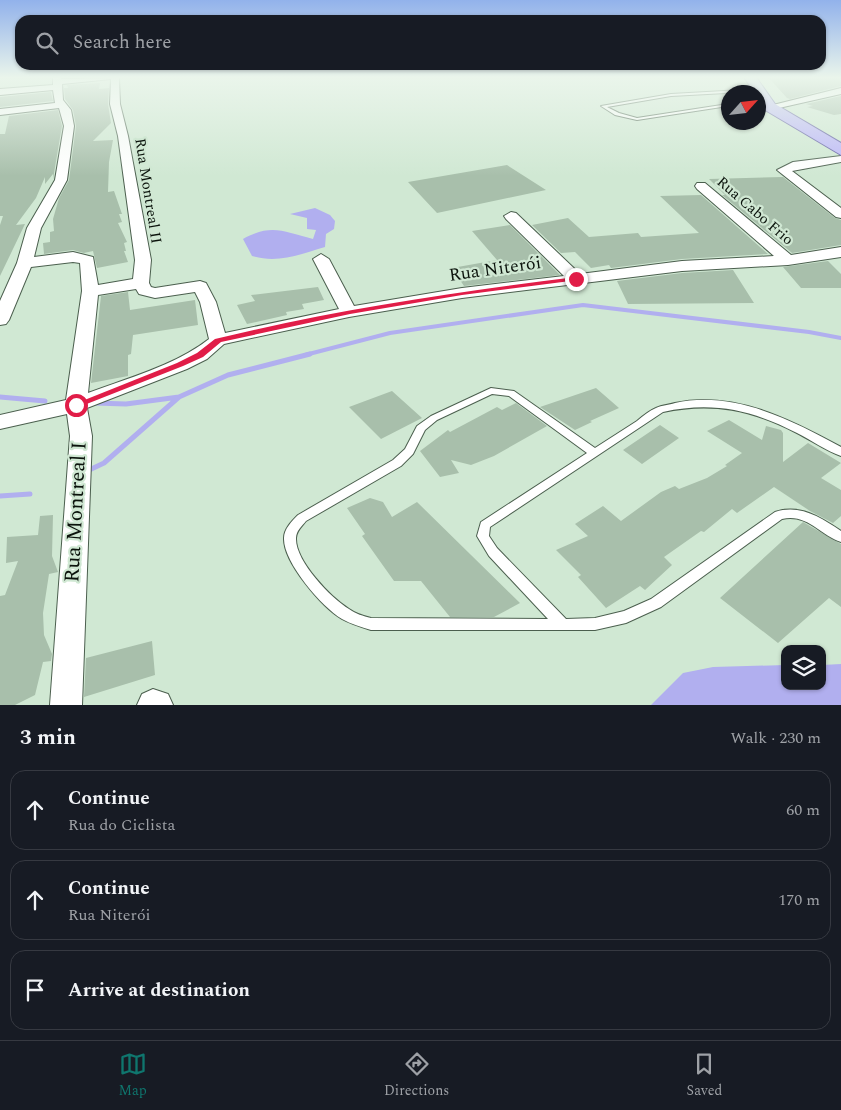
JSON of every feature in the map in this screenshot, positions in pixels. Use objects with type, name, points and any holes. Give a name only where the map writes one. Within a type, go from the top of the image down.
[{"type":"main road","points":[[771,110],[841,159]]},
{"type":"main road","points":[[772,110],[841,150]]},
{"type":"street","points":[[1,114],[31,110]]},
{"type":"street","points":[[1,315],[25,263],[34,228],[61,180],[69,126],[66,110]]},
{"type":"street","name":"Rua Montreal II","points":[[116,110],[123,136],[143,260],[141,283]]},
{"type":"street","points":[[824,141],[841,140]]},
{"type":"street","points":[[841,159],[793,166],[783,170],[841,214]]},
{"type":"street","name":"Rua Cabo Frio","points":[[701,186],[788,260]]},
{"type":"street","points":[[511,216],[576,279]]},
{"type":"street","name":"Rua Niterói","points":[[218,340],[350,312],[462,293],[682,266],[788,260],[841,252]]},
{"type":"street","name":"Rua Montreal I","points":[[25,263],[73,257],[88,260],[90,292],[76,405],[81,436],[66,705]]},
{"type":"street","points":[[321,259],[350,312]]},
{"type":"street","points":[[0,422],[76,405],[180,365],[200,355],[218,340],[208,302],[200,286],[155,294],[146,291],[141,283],[90,292]]},
{"type":"lane","points":[[610,110],[617,114],[637,119],[696,110]]},
{"type":"lane","points":[[594,452],[511,393],[491,390],[434,418],[421,428],[410,451],[397,463],[302,518],[294,527],[290,537],[292,550],[323,598],[346,614],[371,624],[563,625],[595,624],[626,617],[656,603],[779,516],[789,512],[798,513],[841,537]]},
{"type":"lane","points":[[563,625],[492,552],[483,536],[485,525],[660,410],[678,404],[740,407],[800,429],[841,452]]},
{"type":"water","points":[[315,208],[330,215],[335,221],[334,229],[326,234],[325,247],[280,259],[252,256],[243,239],[262,231],[278,230],[313,239],[316,230],[307,229],[307,218],[290,214]]},
{"type":"water","points":[[841,664],[841,705],[651,705],[683,673],[713,667],[781,665],[781,690],[826,690],[826,665]]},
{"type":"building","points":[[58,110],[62,126],[53,179],[53,174],[45,184],[45,177],[36,198],[16,225],[25,224],[0,276],[0,225],[3,216],[0,216],[0,134],[5,134],[9,116]]},
{"type":"building","points":[[73,110],[109,110],[111,123],[93,141],[113,140],[109,162],[108,192],[114,191],[122,214],[119,214],[122,222],[118,223],[127,242],[124,243],[126,251],[124,251],[128,262],[97,268],[93,251],[84,253],[73,250],[44,254],[43,243],[50,242],[50,232],[54,231],[53,219],[59,198],[69,180],[76,126]]},
{"type":"building","points":[[817,110],[841,110],[841,114],[834,115]]},
{"type":"building","points":[[507,165],[546,190],[437,213],[408,182]]},
{"type":"building","points":[[783,177],[835,218],[841,220],[841,245],[792,253],[722,195],[725,195],[709,179]]},
{"type":"building","points":[[701,195],[768,254],[682,259],[611,268],[609,265],[591,268],[575,252],[561,253],[532,225],[568,218],[589,237],[638,233],[641,237],[699,233],[660,196]]},
{"type":"building","points":[[510,225],[560,275],[464,286],[452,268],[497,260],[472,231]]},
{"type":"building","points":[[828,261],[841,274],[841,288],[801,288],[783,267]]},
{"type":"building","points":[[733,270],[754,303],[628,304],[617,281],[682,273]]},
{"type":"building","points":[[318,287],[324,300],[302,304],[304,309],[286,312],[287,315],[247,324],[237,305],[255,301],[251,295]]},
{"type":"building","points":[[128,292],[130,310],[195,300],[198,325],[133,335],[131,354],[128,355],[128,376],[91,383],[101,296]]},
{"type":"building","points":[[596,388],[619,408],[575,430],[540,407]]},
{"type":"building","points":[[392,391],[422,418],[381,439],[349,407]]},
{"type":"building","points":[[516,403],[547,426],[494,456],[471,465],[451,460],[459,473],[440,477],[420,451],[448,430],[450,432],[497,407],[502,410]]},
{"type":"building","points":[[729,420],[762,440],[766,426],[781,430],[783,433],[783,462],[808,443],[841,463],[821,478],[841,490],[841,516],[833,523],[810,511],[774,487],[737,513],[732,509],[704,532],[701,531],[664,557],[672,565],[645,590],[640,586],[606,608],[578,577],[581,575],[556,550],[588,536],[575,524],[603,506],[621,521],[661,492],[675,486],[679,489],[707,478],[727,466],[725,465],[742,453],[707,431]]},
{"type":"building","points":[[660,425],[679,438],[642,464],[623,450]]},
{"type":"building","points":[[370,498],[383,502],[392,517],[417,502],[520,603],[494,617],[450,617],[421,581],[394,581],[362,536],[365,534],[347,508]]},
{"type":"building","points":[[53,515],[52,556],[58,572],[49,574],[43,613],[44,635],[52,654],[51,661],[43,662],[35,695],[15,705],[0,705],[0,596],[5,595],[18,561],[6,563],[7,537],[38,535],[40,516]]},
{"type":"building","points":[[803,522],[841,544],[841,607],[829,598],[778,643],[720,598]]},
{"type":"building","points":[[152,641],[155,675],[84,697],[86,658]]},
{"type":"waterway","points":[[305,355],[390,333],[583,305],[809,332],[841,338]]},
{"type":"waterway","points":[[179,397],[228,375],[310,354]]},
{"type":"waterway","points":[[0,397],[45,401]]},
{"type":"waterway","points":[[85,472],[104,463],[179,397]]},
{"type":"waterway","points":[[95,403],[126,404],[179,397]]},
{"type":"waterway","points":[[0,496],[30,494]]},
{"type":"route","points":[[76,405],[180,365],[200,355],[218,340],[350,312],[462,293],[576,279]]}]
